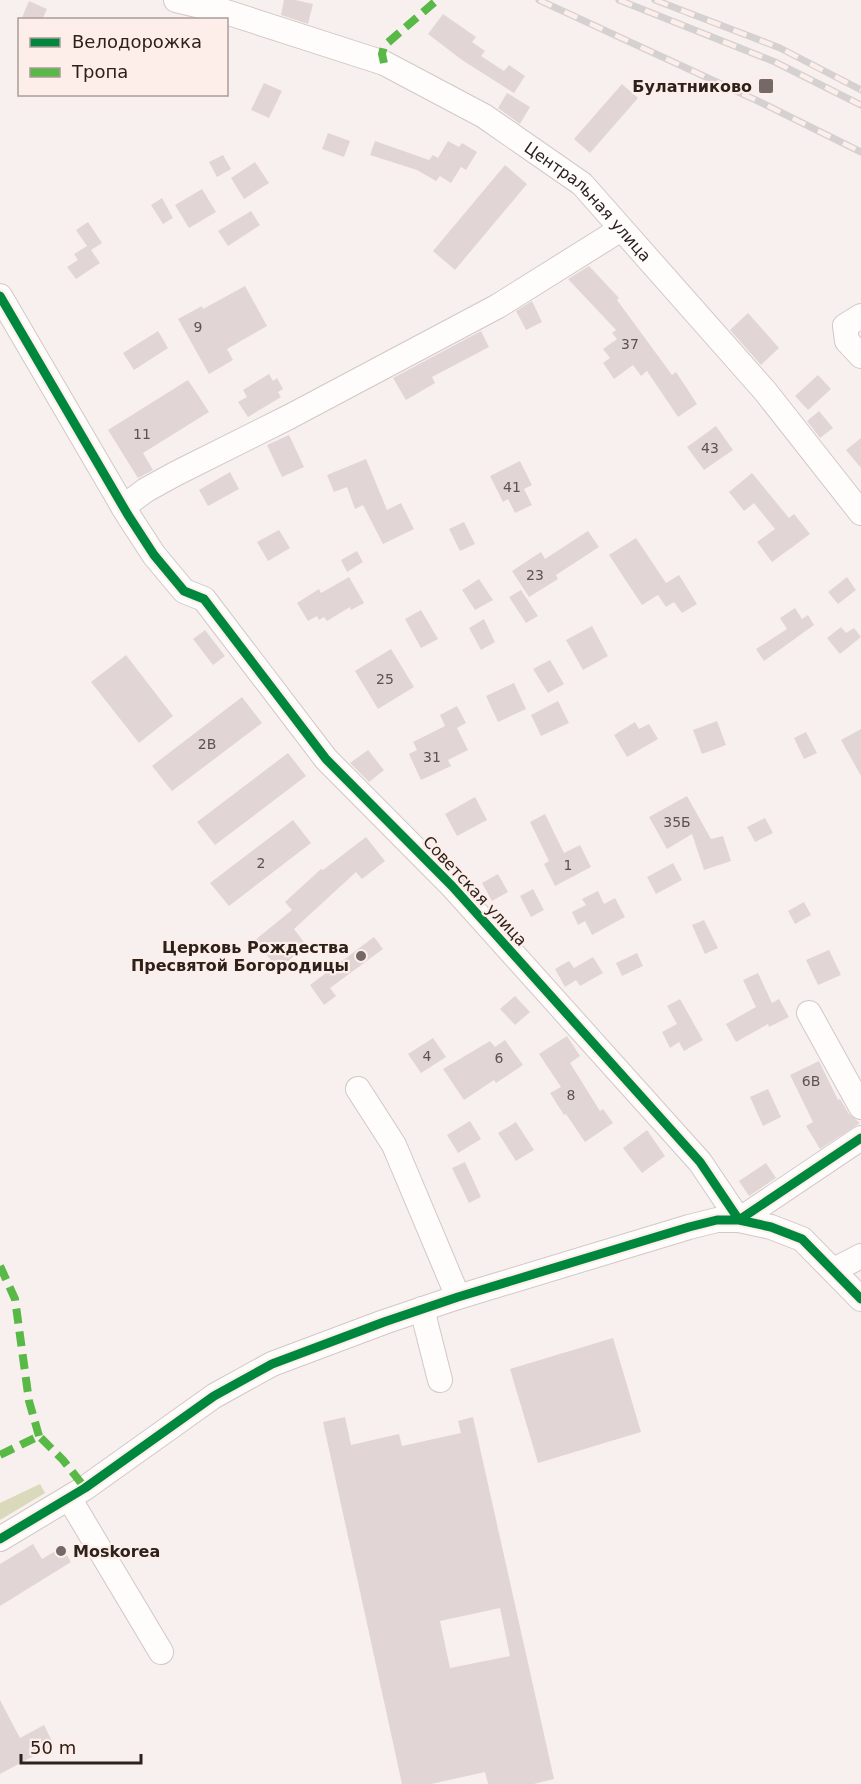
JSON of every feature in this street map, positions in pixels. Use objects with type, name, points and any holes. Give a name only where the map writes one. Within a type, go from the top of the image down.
[{"type":"street","name":"Центральная улица","points":[[176,0],[226,12],[384,63],[484,116],[582,184],[765,391],[861,513]]},
{"type":"street","points":[[123,507],[146,490],[175,474],[498,306],[621,229]]},
{"type":"street","name":"Советская улица","points":[[0,296],[123,507],[154,555],[184,591],[204,599],[326,759],[452,886],[700,1162],[739,1220]]},
{"type":"street","points":[[853,321],[847,341],[861,356]]},
{"type":"street","points":[[809,1013],[861,1107]]},
{"type":"street","points":[[358,1089],[394,1145],[458,1297]]},
{"type":"street","points":[[739,1220],[861,1138]]},
{"type":"street","points":[[0,1539],[69,1497],[214,1396],[245,1378],[296,1355],[458,1297],[706,1222],[739,1220],[771,1227],[802,1239],[861,1299]]},
{"type":"street","points":[[834,1270],[861,1256]]},
{"type":"street","points":[[422,1310],[440,1380]]},
{"type":"street","points":[[69,1497],[161,1652]]},
{"type":"green space","points":[[40,1484],[45,1493],[0,1520],[0,1503]]},
{"type":"building","points":[[284,0],[313,4],[308,24],[281,15]]},
{"type":"building","points":[[29,1],[47,9],[43,18],[22,18]]},
{"type":"building","points":[[443,14],[476,37],[472,42],[485,51],[481,56],[504,71],[509,65],[525,76],[514,93],[462,60],[428,34]]},
{"type":"building","points":[[264,83],[282,91],[269,118],[251,110]]},
{"type":"building","points":[[622,84],[638,98],[590,153],[574,139]]},
{"type":"building","points":[[507,93],[530,107],[520,124],[498,108]]},
{"type":"building","points":[[328,133],[350,141],[344,157],[322,149]]},
{"type":"building","points":[[375,141],[429,160],[433,155],[438,158],[448,141],[459,147],[462,143],[477,152],[466,170],[461,167],[451,183],[440,176],[436,181],[417,170],[370,155]]},
{"type":"building","points":[[223,155],[231,169],[217,177],[209,162]]},
{"type":"building","points":[[255,162],[269,183],[244,199],[231,178]]},
{"type":"building","points":[[505,165],[527,184],[455,270],[433,251]]},
{"type":"building","points":[[202,189],[216,212],[189,228],[175,205]]},
{"type":"building","points":[[162,198],[173,218],[163,224],[151,205]]},
{"type":"building","points":[[251,211],[260,225],[228,246],[218,231]]},
{"type":"building","points":[[88,222],[102,243],[91,250],[100,263],[76,279],[67,267],[78,260],[74,254],[87,246],[76,230]]},
{"type":"building","points":[[589,266],[619,298],[617,300],[672,375],[676,372],[697,404],[678,417],[647,371],[641,376],[633,365],[614,379],[603,363],[610,358],[603,349],[617,339],[612,333],[616,330],[568,279]]},
{"type":"building","points":[[245,286],[267,326],[227,349],[233,360],[209,374],[178,319],[202,306],[203,309]]},
{"type":"building","points":[[532,301],[542,322],[526,330],[516,311]]},
{"type":"building","points":[[748,313],[779,348],[761,365],[730,330]]},
{"type":"building","points":[[158,331],[168,348],[134,370],[123,353]]},
{"type":"building","points":[[481,331],[489,347],[432,377],[435,383],[406,400],[393,378]]},
{"type":"building","points":[[269,374],[273,381],[277,378],[283,389],[278,392],[281,397],[248,417],[238,402],[247,397],[243,390]]},
{"type":"building","points":[[818,375],[831,389],[808,410],[795,396]]},
{"type":"building","points":[[188,380],[209,412],[143,453],[153,470],[138,478],[108,430]]},
{"type":"building","points":[[819,411],[833,428],[820,438],[807,421]]},
{"type":"building","points":[[716,426],[733,450],[704,470],[687,447]]},
{"type":"building","points":[[289,435],[304,467],[282,477],[267,445]]},
{"type":"building","points":[[861,438],[861,468],[846,450]]},
{"type":"building","points":[[366,459],[387,510],[401,503],[414,529],[383,544],[363,505],[355,509],[347,487],[334,492],[327,475]]},
{"type":"building","points":[[520,461],[532,485],[524,489],[532,505],[515,513],[508,499],[503,502],[490,476]]},
{"type":"building","points":[[230,472],[239,489],[208,506],[199,490]]},
{"type":"building","points":[[752,473],[789,518],[794,514],[810,534],[772,562],[757,542],[775,529],[754,503],[744,511],[729,492]]},
{"type":"building","points":[[464,522],[475,544],[460,551],[449,529]]},
{"type":"building","points":[[279,530],[290,548],[268,561],[257,542]]},
{"type":"building","points":[[588,531],[599,547],[556,575],[558,579],[529,597],[512,571],[541,552],[545,559]]},
{"type":"building","points":[[636,538],[666,583],[679,575],[697,604],[682,613],[674,602],[666,607],[658,595],[642,605],[609,555]]},
{"type":"building","points":[[357,551],[363,562],[347,572],[341,560]]},
{"type":"building","points":[[349,577],[364,603],[351,610],[350,607],[327,621],[324,617],[319,620],[317,616],[308,621],[297,603],[319,589],[321,593]]},
{"type":"building","points":[[847,577],[856,590],[838,604],[828,592]]},
{"type":"building","points":[[479,579],[493,600],[475,610],[462,590]]},
{"type":"building","points":[[521,590],[538,616],[526,623],[509,597]]},
{"type":"building","points":[[795,608],[802,619],[808,615],[814,625],[764,661],[756,649],[787,629],[780,618]]},
{"type":"building","points":[[421,610],[438,639],[421,648],[405,619]]},
{"type":"building","points":[[484,619],[495,642],[481,650],[469,628]]},
{"type":"building","points":[[592,626],[608,656],[583,670],[566,640]]},
{"type":"building","points":[[841,627],[846,633],[854,628],[861,637],[840,654],[827,638]]},
{"type":"building","points":[[205,630],[225,656],[213,665],[193,639]]},
{"type":"building","points":[[391,649],[414,687],[378,709],[355,671]]},
{"type":"building","points":[[126,655],[173,716],[139,743],[91,682]]},
{"type":"building","points":[[550,660],[564,684],[548,693],[533,669]]},
{"type":"building","points":[[514,683],[526,709],[498,722],[486,696]]},
{"type":"building","points":[[242,697],[262,723],[172,791],[152,766]]},
{"type":"building","points":[[558,701],[569,723],[541,736],[531,715]]},
{"type":"building","points":[[457,706],[466,723],[457,728],[468,750],[448,760],[451,766],[421,780],[409,754],[417,750],[413,742],[445,726],[440,715]]},
{"type":"building","points":[[717,721],[726,745],[702,754],[693,730]]},
{"type":"building","points":[[635,722],[639,729],[649,724],[658,739],[627,757],[614,735]]},
{"type":"building","points":[[861,729],[861,776],[841,740]]},
{"type":"building","points":[[806,732],[817,753],[804,759],[794,738]]},
{"type":"building","points":[[368,750],[384,770],[369,782],[350,763]]},
{"type":"building","points":[[288,753],[306,776],[215,845],[197,822]]},
{"type":"building","points":[[687,796],[711,839],[723,836],[731,861],[704,870],[692,834],[667,849],[649,817]]},
{"type":"building","points":[[475,797],[487,820],[457,836],[445,814]]},
{"type":"building","points":[[545,814],[564,853],[580,845],[591,867],[555,886],[544,864],[549,861],[530,822]]},
{"type":"building","points":[[765,818],[773,833],[755,842],[747,827]]},
{"type":"building","points":[[293,820],[311,843],[229,906],[210,883]]},
{"type":"building","points":[[366,837],[385,861],[362,879],[356,872],[294,929],[307,946],[278,969],[255,940],[292,910],[285,902],[321,869],[323,870]]},
{"type":"building","points":[[673,863],[682,880],[656,894],[647,877]]},
{"type":"building","points":[[498,874],[508,892],[492,901],[482,883]]},
{"type":"building","points":[[533,889],[544,910],[531,917],[520,896]]},
{"type":"building","points":[[598,891],[604,904],[615,898],[625,917],[592,935],[585,921],[578,925],[572,912],[586,905],[582,899]]},
{"type":"building","points":[[804,902],[811,915],[795,924],[788,911]]},
{"type":"building","points":[[704,920],[718,948],[705,954],[692,925]]},
{"type":"building","points":[[374,937],[383,949],[330,988],[336,996],[324,1005],[310,985]]},
{"type":"building","points":[[829,950],[841,975],[818,985],[806,960]]},
{"type":"building","points":[[637,953],[643,966],[622,976],[616,963]]},
{"type":"building","points":[[593,957],[603,973],[580,986],[576,980],[565,987],[555,969],[569,961],[574,968]]},
{"type":"building","points":[[758,973],[772,1003],[779,999],[789,1017],[769,1027],[768,1024],[736,1042],[726,1024],[756,1007],[743,980]]},
{"type":"building","points":[[515,996],[530,1012],[515,1025],[500,1009]]},
{"type":"building","points":[[680,999],[703,1040],[684,1051],[679,1042],[670,1048],[662,1032],[677,1024],[667,1006]]},
{"type":"building","points":[[567,1036],[580,1056],[570,1063],[600,1111],[603,1109],[613,1123],[585,1142],[550,1093],[561,1087],[539,1054]]},
{"type":"building","points":[[433,1038],[446,1057],[421,1073],[408,1054]]},
{"type":"building","points":[[505,1040],[523,1065],[496,1083],[494,1080],[464,1100],[443,1069],[490,1041],[495,1047]]},
{"type":"building","points":[[819,1061],[838,1100],[840,1099],[849,1114],[860,1123],[820,1149],[806,1126],[813,1122],[790,1075]]},
{"type":"building","points":[[768,1089],[781,1117],[763,1126],[750,1097]]},
{"type":"building","points":[[470,1121],[481,1139],[458,1153],[447,1135]]},
{"type":"building","points":[[516,1122],[534,1150],[516,1161],[498,1133]]},
{"type":"building","points":[[647,1130],[665,1156],[642,1173],[623,1148]]},
{"type":"building","points":[[465,1162],[481,1197],[469,1203],[452,1168]]},
{"type":"building","points":[[766,1163],[776,1178],[749,1196],[739,1181]]},
{"type":"building","points":[[613,1338],[641,1432],[538,1463],[510,1369]]},
{"type":"building","points":[[345,1417],[351,1445],[399,1434],[402,1446],[461,1433],[458,1421],[473,1417],[554,1779],[534,1784],[488,1784],[485,1772],[431,1784],[402,1784],[323,1422]],"holes":[[[500,1608],[510,1656],[450,1668],[440,1621]]]},
{"type":"building","points":[[33,1544],[42,1559],[62,1547],[71,1562],[0,1606],[0,1564]]},
{"type":"building","points":[[0,1700],[20,1738],[44,1725],[54,1745],[0,1774]]},
{"type":"railway","points":[[539,0],[760,102],[861,152]]},
{"type":"railway","points":[[619,0],[775,62],[861,105]]},
{"type":"railway","points":[[655,0],[780,48],[861,90]]},
{"type":"marked path","points":[[384,63],[382,54],[384,46],[437,0]]},
{"type":"marked path","points":[[0,1266],[15,1299],[29,1401],[39,1436]]},
{"type":"marked path","points":[[0,1455],[39,1436],[63,1460],[85,1488]]},
{"type":"cycle path","points":[[0,296],[128,515],[154,555],[184,591],[204,599],[326,759],[452,886],[700,1162],[739,1220],[861,1138]]},
{"type":"cycle path","points":[[0,1539],[85,1488],[214,1396],[272,1364],[458,1297],[689,1227],[717,1220],[739,1220],[771,1227],[802,1239],[861,1299]]},
{"type":"place","name":"Булатниково","points":[[766,86]]},
{"type":"place","name":"Церковь Рождества Пресвятой Богородицы","points":[[361,956]]},
{"type":"place","name":"Moskorea","points":[[61,1551]]}]
